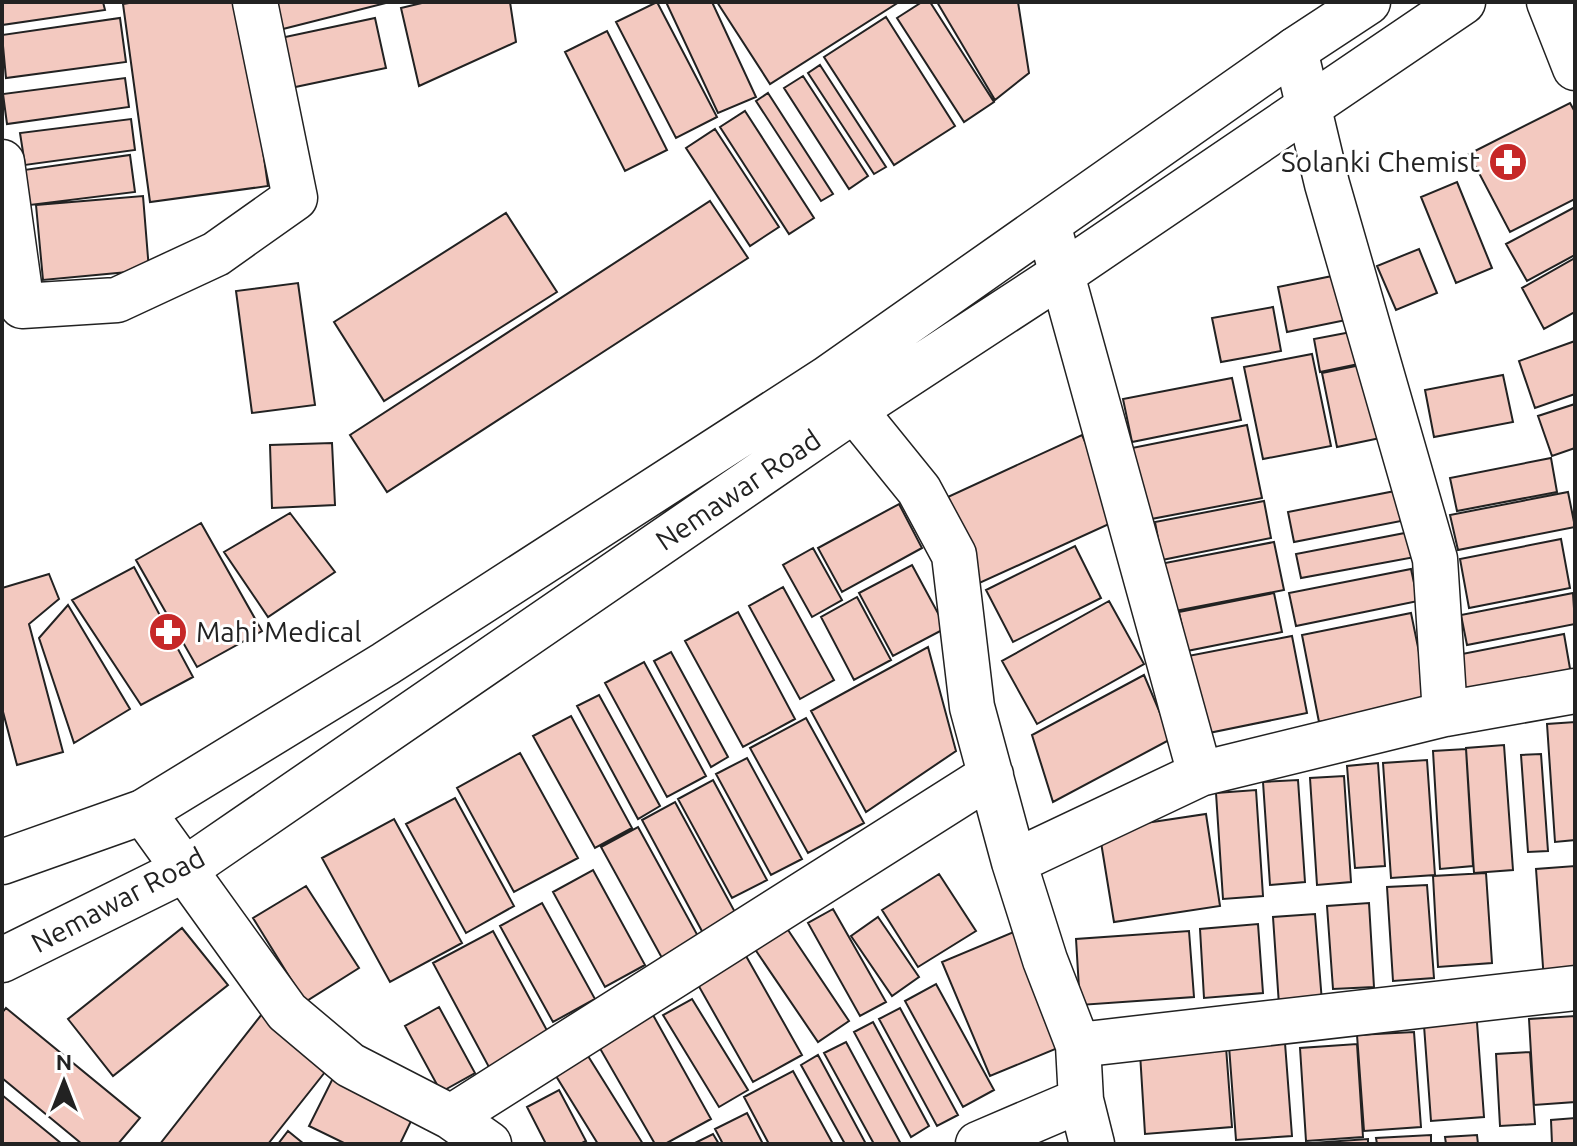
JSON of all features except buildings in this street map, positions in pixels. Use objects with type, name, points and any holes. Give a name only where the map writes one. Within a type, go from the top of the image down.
[{"type":"main road","points":[[2,162],[22,306],[117,300],[216,254],[295,198],[255,2]]},
{"type":"main road","name":"Nemawar Road","points":[[2,960],[184,870],[841,394],[1048,224],[1368,2]]},
{"type":"main road","name":"Nemawar Road","points":[[2,862],[143,812],[385,664],[841,394],[1062,274],[1463,2]]},
{"type":"main road","points":[[1549,2],[1575,68]]},
{"type":"main road","points":[[1295,50],[1327,184],[1435,559],[1445,714]]},
{"type":"main road","points":[[1048,224],[1200,774]]},
{"type":"main road","points":[[841,394],[919,490],[954,555],[972,707],[1014,862],[1045,960],[1078,1045],[1081,1100],[1092,1144]]},
{"type":"main road","points":[[1014,862],[1200,774],[1445,714],[1575,691]]},
{"type":"main road","points":[[451,1117],[991,775]]},
{"type":"main road","points":[[143,812],[287,1012],[350,1065],[451,1117],[489,1144]]},
{"type":"main road","points":[[1078,1045],[1575,988]]},
{"type":"main road","points":[[978,1144],[1081,1100]]},
{"type":"place","name":"Solanki Chemist","points":[[1508,162]]},
{"type":"place","name":"Mahi Medical","points":[[168,632]]}]
